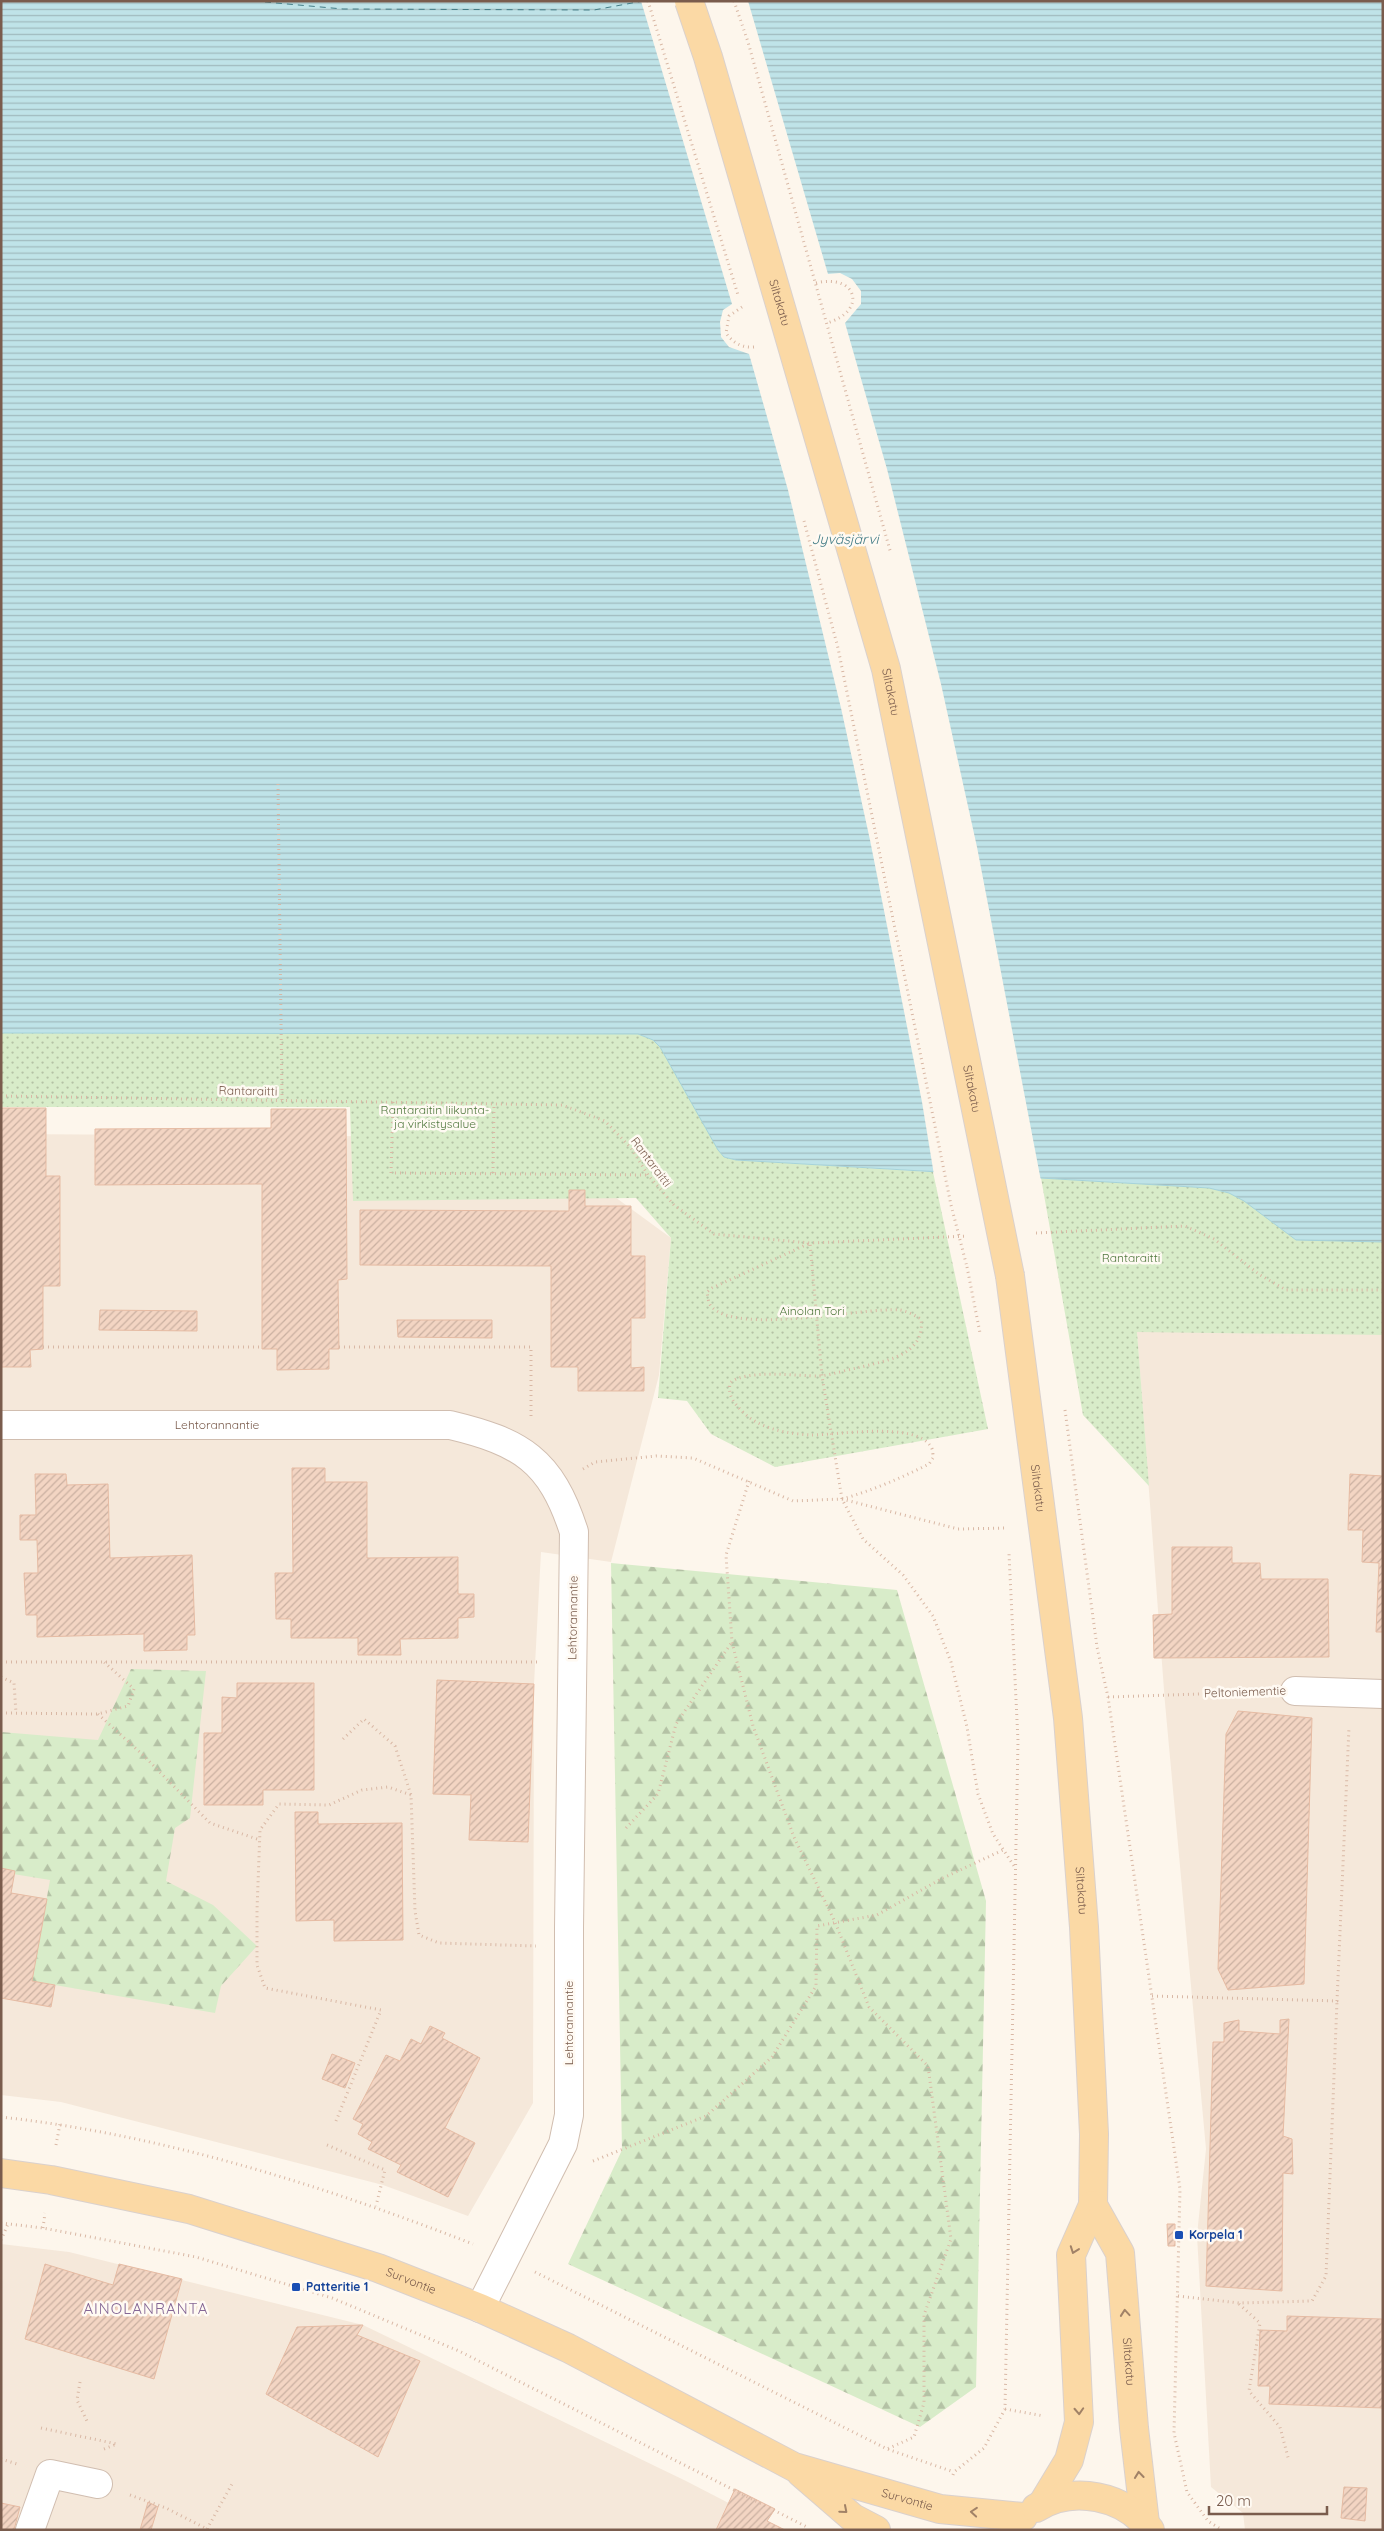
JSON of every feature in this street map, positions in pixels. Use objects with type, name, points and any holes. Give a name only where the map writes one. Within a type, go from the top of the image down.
[{"type":"main road","name":"Siltakatu","points":[[689,1],[733,143],[886,668],[1010,1276],[1068,1718],[1084,1926],[1094,2134],[1093,2205],[1070,2255],[1079,2422],[1069,2460],[1026,2517]]},
{"type":"main road","name":"Survontie","points":[[1,2173],[51,2180],[189,2209],[378,2268],[480,2308],[568,2348],[794,2467],[940,2509],[1026,2517]]},
{"type":"main road","name":"Siltakatu","points":[[1093,2205],[1120,2253],[1134,2428],[1148,2526]]},
{"type":"main road","name":"Survontie","points":[[794,2467],[853,2518],[876,2530]]},
{"type":"main road","points":[[1026,2517],[1070,2495],[1098,2497],[1124,2506],[1148,2526]]},
{"type":"street","name":"Lehtorannantie","points":[[1,1425],[450,1425],[498,1437],[519,1448],[537,1464],[551,1482],[566,1507],[574,1532],[569,1928],[570,2115],[563,2144],[480,2308]]},
{"type":"street","name":"Peltoniementie","points":[[1295,1690],[1383,1694]]},
{"type":"street","points":[[30,2530],[50,2474],[98,2484]]},
{"type":"path","points":[[648,1],[744,315]]},
{"type":"path","points":[[816,283],[831,280],[847,285],[851,290],[854,301],[851,308],[837,320],[827,323]]},
{"type":"path","points":[[742,307],[729,316],[726,333],[731,341],[740,345],[754,347]]},
{"type":"path","points":[[752,339],[756,356]]},
{"type":"path","points":[[803,518],[838,648],[951,1205],[967,1267],[982,1343]]},
{"type":"path","points":[[278,784],[282,1100]]},
{"type":"path","name":"Rantaraitti","points":[[1,1096],[562,1105],[605,1121],[631,1148],[648,1175],[674,1205],[714,1234],[810,1243],[978,1235]]},
{"type":"path","points":[[393,1102],[392,1173],[648,1175]]},
{"type":"path","points":[[493,1173],[494,1104]]},
{"type":"path","points":[[1027,1233],[1185,1226],[1214,1239],[1260,1274],[1286,1290],[1383,1290]]},
{"type":"path","points":[[842,1499],[870,1491],[880,1484],[929,1464],[933,1458],[931,1447],[924,1439],[897,1432],[832,1432],[796,1434],[759,1424],[743,1413],[732,1400],[729,1390],[730,1383],[734,1379],[746,1376],[822,1376],[898,1358],[918,1341],[922,1330],[921,1319],[900,1310],[815,1317],[776,1320],[737,1317],[722,1313],[711,1306],[707,1292],[731,1278],[810,1243],[815,1317],[822,1376],[832,1432],[842,1499],[863,1539],[902,1575],[933,1616],[951,1662],[978,1794],[993,1834],[1016,1868]]},
{"type":"path","points":[[43,1347],[262,1347]]},
{"type":"path","points":[[338,1347],[531,1347],[531,1420]]},
{"type":"path","points":[[1064,1403],[1097,1647],[1108,1697],[1180,2188],[1174,2433],[1187,2492],[1208,2521],[1222,2530]]},
{"type":"path","points":[[580,1461],[586,1468]]},
{"type":"path","points":[[749,1480],[726,1555],[732,1642],[752,1726],[794,1837],[835,1922],[869,2007],[928,2066],[951,2239],[924,2315],[924,2403],[914,2437],[887,2448]]},
{"type":"path","points":[[1007,1518],[1008,1537]]},
{"type":"path","points":[[954,2472],[984,2448],[1005,2409],[1018,1741],[1009,1547]]},
{"type":"path","points":[[626,1828],[658,1794],[676,1724],[732,1642]]},
{"type":"path","points":[[1,1662],[548,1662]]},
{"type":"path","points":[[1,1713],[98,1714],[128,1706],[134,1689],[104,1662]]},
{"type":"path","points":[[1,1677],[14,1683],[16,1714]]},
{"type":"path","name":"Peltoniementie","points":[[1108,1697],[1295,1690]]},
{"type":"path","points":[[1178,2296],[1239,2303],[1312,2301],[1326,2276],[1350,1693]]},
{"type":"path","points":[[98,1714],[144,1756],[210,1823],[260,1840]]},
{"type":"path","points":[[343,1739],[364,1720],[395,1746],[411,1795],[415,1911],[419,1936],[439,1943],[544,1947]]},
{"type":"path","points":[[336,2121],[380,2010],[265,1988],[257,1965],[256,1910],[260,1830],[279,1804],[329,1805],[362,1790],[388,1787],[411,1795]]},
{"type":"path","points":[[584,2164],[706,2116],[772,2057],[816,1986],[817,1926],[877,1915],[942,1879],[1003,1850]]},
{"type":"path","points":[[1152,1996],[1337,2001]]},
{"type":"path","points":[[327,2145],[385,2170],[376,2206]]},
{"type":"path","points":[[1,2223],[43,2228],[196,2257],[332,2298],[459,2351],[759,2501],[812,2530]]},
{"type":"path","points":[[1,2240],[8,2224]]},
{"type":"path","points":[[1239,2303],[1260,2322],[1250,2391],[1280,2427],[1289,2461]]},
{"type":"path","points":[[80,2382],[77,2400],[87,2420]]},
{"type":"path","points":[[40,2428],[117,2444]]},
{"type":"path","points":[[98,2484],[166,2508],[208,2529],[232,2484]]},
{"type":"shaded area","points":[[1,1134],[482,1137],[563,1159],[671,1238],[659,1375],[611,1562],[541,1552],[534,1684],[533,2103],[468,2216],[383,2185],[61,2102],[1,2095]]},
{"type":"shaded area","points":[[1137,1332],[1383,1332],[1383,2530],[1245,2530],[1243,2513],[1211,2487],[1197,2235],[1206,2149],[1165,1703]]},
{"type":"shaded area","points":[[1,2244],[69,2252],[363,2325],[686,2481],[781,2530],[1,2530]]},
{"type":"green space","points":[[1,1033],[638,1034],[653,1040],[660,1047],[724,1157],[736,1160],[933,1172],[988,1429],[775,1467],[711,1434],[687,1401],[658,1398],[671,1238],[636,1198],[353,1201],[350,1107],[1,1107]]},
{"type":"green space","name":"Rantaraitti","points":[[1041,1178],[1209,1188],[1229,1193],[1245,1201],[1296,1240],[1383,1242],[1383,1335],[1137,1332],[1149,1486],[1083,1415]]},
{"type":"green space","points":[[611,1563],[897,1590],[986,1901],[976,2387],[920,2427],[568,2264],[622,2150]]},
{"type":"green space","points":[[131,1669],[206,1671],[190,1818],[175,1828],[166,1881],[213,1905],[257,1946],[221,1986],[215,2013],[32,1981],[50,1880],[1,1872],[1,1732],[98,1740]]},
{"type":"water","name":"Jyväsjärvi","points":[[1,1],[1383,1],[1383,1242],[1296,1240],[1244,1201],[1229,1193],[1209,1188],[736,1160],[724,1157],[718,1150],[660,1047],[653,1040],[638,1034],[1,1033]]},
{"type":"pier","points":[[641,1],[748,1],[828,274],[840,273],[852,279],[861,291],[861,304],[845,323],[887,469],[941,684],[977,847],[1041,1181],[934,1175],[922,1102],[870,840],[841,708],[788,490],[749,354],[729,347],[721,337],[720,322],[723,310],[732,304]]},
{"type":"building","points":[[1,1108],[46,1108],[46,1176],[60,1176],[60,1286],[43,1286],[43,1349],[30,1350],[31,1367],[1,1367]]},
{"type":"building","points":[[271,1109],[346,1109],[347,1279],[338,1280],[339,1349],[329,1349],[329,1369],[277,1370],[277,1349],[262,1349],[262,1184],[95,1185],[95,1129],[271,1128]]},
{"type":"building","points":[[569,1190],[585,1190],[585,1206],[631,1206],[631,1256],[645,1256],[645,1318],[631,1318],[631,1368],[644,1367],[644,1391],[578,1391],[578,1367],[551,1367],[551,1266],[360,1265],[360,1210],[569,1211]]},
{"type":"building","points":[[100,1310],[197,1311],[197,1331],[99,1330]]},
{"type":"building","points":[[397,1320],[492,1320],[492,1338],[398,1337]]},
{"type":"building","points":[[292,1468],[325,1468],[325,1482],[367,1482],[367,1558],[458,1557],[458,1594],[474,1594],[474,1617],[458,1618],[458,1638],[400,1639],[401,1655],[358,1655],[358,1638],[291,1638],[291,1619],[276,1619],[275,1573],[293,1573]]},
{"type":"building","points":[[35,1474],[66,1474],[67,1485],[108,1484],[110,1558],[192,1555],[195,1635],[187,1635],[187,1650],[144,1651],[144,1634],[37,1637],[37,1615],[26,1615],[24,1573],[38,1573],[37,1540],[20,1540],[20,1515],[36,1515]]},
{"type":"building","points":[[1350,1474],[1383,1476],[1383,1632],[1376,1632],[1379,1563],[1362,1562],[1363,1530],[1348,1530]]},
{"type":"building","points":[[1172,1547],[1232,1547],[1232,1563],[1260,1563],[1261,1579],[1328,1579],[1329,1657],[1154,1658],[1153,1615],[1172,1614]]},
{"type":"building","points":[[437,1680],[534,1684],[528,1842],[469,1840],[471,1795],[433,1794]]},
{"type":"building","points":[[237,1683],[314,1683],[314,1790],[263,1790],[263,1805],[204,1805],[204,1733],[222,1733],[222,1697],[237,1698]]},
{"type":"building","points":[[1238,1711],[1312,1718],[1304,1984],[1228,1990],[1218,1969],[1226,1734]]},
{"type":"building","points":[[295,1812],[318,1812],[318,1824],[402,1823],[403,1940],[334,1941],[334,1920],[296,1921]]},
{"type":"building","points":[[1,1868],[15,1871],[11,1893],[47,1899],[32,1981],[55,1985],[51,2007],[1,1998]]},
{"type":"building","points":[[1289,2019],[1283,2136],[1292,2139],[1293,2174],[1283,2173],[1282,2291],[1206,2286],[1213,2042],[1224,2042],[1224,2023],[1239,2020],[1239,2031],[1280,2034],[1280,2020]]},
{"type":"building","points":[[430,2026],[445,2033],[442,2038],[480,2058],[445,2128],[475,2143],[448,2197],[397,2172],[401,2165],[368,2149],[372,2142],[358,2134],[363,2124],[353,2119],[386,2055],[400,2061],[411,2039],[421,2044]]},
{"type":"building","points":[[332,2054],[355,2063],[345,2088],[322,2079]]},
{"type":"building","points":[[1167,2224],[1175,2224],[1175,2246],[1168,2246]]},
{"type":"building","points":[[45,2264],[113,2285],[119,2264],[182,2279],[154,2379],[25,2339]]},
{"type":"building","points":[[1287,2316],[1382,2319],[1383,2408],[1269,2404],[1270,2386],[1258,2386],[1260,2330],[1287,2331]]},
{"type":"building","points":[[363,2325],[357,2335],[420,2361],[378,2457],[266,2394],[297,2327]]},
{"type":"building","points":[[1344,2487],[1367,2488],[1365,2521],[1341,2518]]},
{"type":"building","points":[[735,2489],[775,2509],[767,2521],[785,2530],[716,2530]]},
{"type":"building","points":[[148,2502],[158,2507],[151,2530],[140,2530]]},
{"type":"building","points":[[1,2503],[20,2507],[14,2530],[1,2530]]},
{"type":"ferry route","points":[[254,1],[343,9],[594,10],[643,1]]},
{"type":"place","name":"Korpela 1","points":[[1179,2235]]},
{"type":"place","name":"Patteritie 1","points":[[296,2287]]},
{"type":"district","name":"AINOLANRANTA","points":[[146,2309]]},
{"type":"park label","name":"Rantaraitin liikunta- ja virkistysalue","points":[[435,1117]]},
{"type":"park label","name":"Ainolan Tori","points":[[812,1311]]}]
